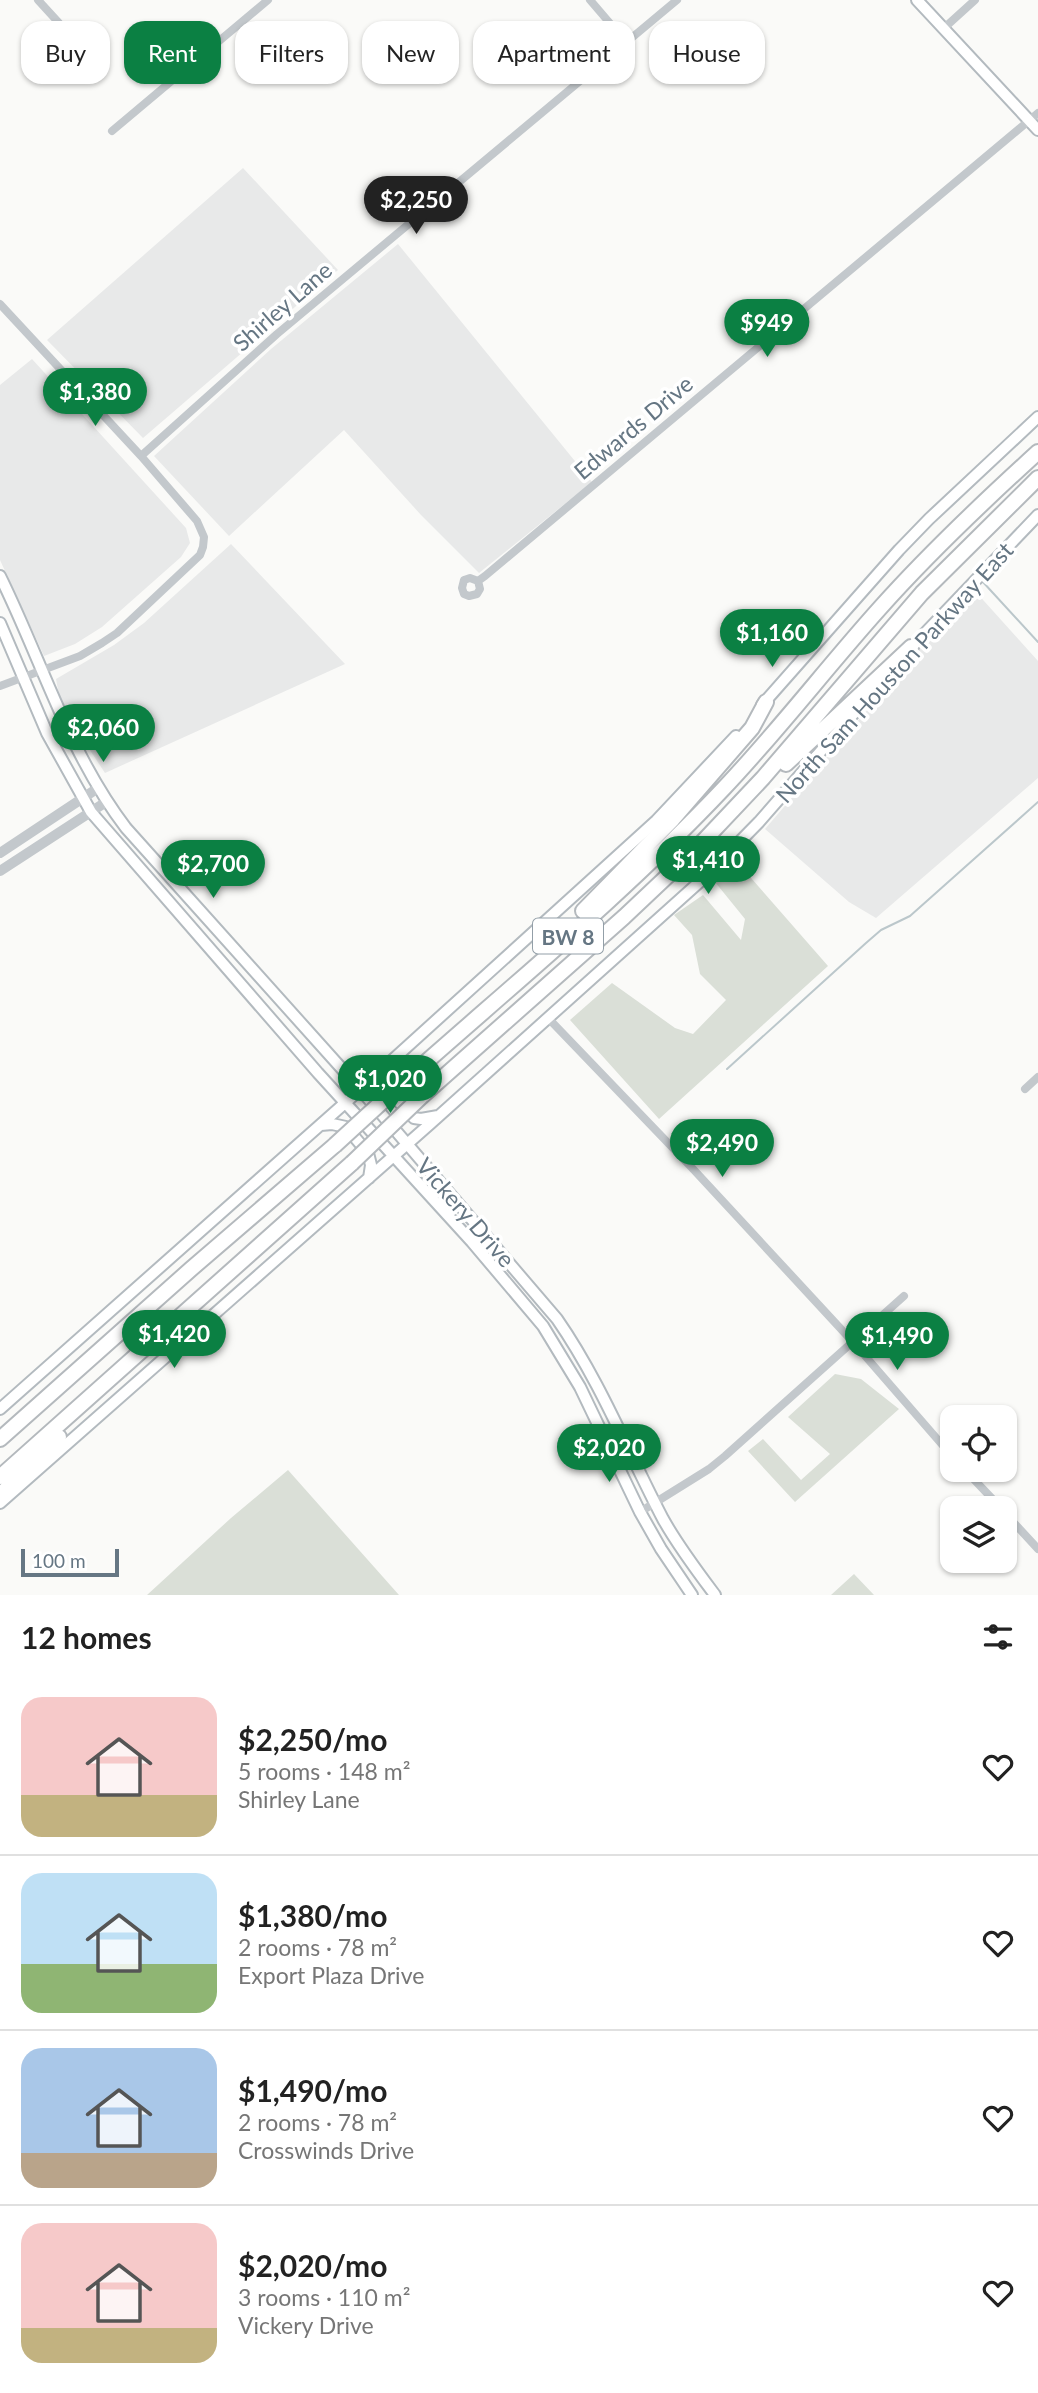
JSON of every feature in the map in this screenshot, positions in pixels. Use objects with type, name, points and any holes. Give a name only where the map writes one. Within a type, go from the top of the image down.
[{"type":"highway","points":[[964,520],[1038,444]]},
{"type":"highway","name":"North Sam Houston Parkway East","points":[[0,1439],[335,1145],[641,871],[764,745],[873,616],[964,520],[1038,452]]},
{"type":"highway","name":"North Sam Houston Parkway East","points":[[0,1477],[624,917],[716,829],[922,593],[1038,479]]},
{"type":"highway","points":[[716,829],[911,647]]},
{"type":"highway","points":[[512,986],[673,819],[752,728],[766,702]]},
{"type":"highway","points":[[0,1495],[225,1277]]},
{"type":"main road","points":[[917,0],[1033,117],[1038,130]]},
{"type":"main road","points":[[0,1409],[345,1103],[656,821],[766,702],[906,542],[1038,416]]},
{"type":"main road","name":"North Sam Houston Parkway East","points":[[0,1503],[686,894],[758,823],[911,647],[1038,515]]},
{"type":"main road","name":"Vickery Drive","points":[[0,576],[40,671],[80,756],[106,802],[126,828],[360,1089],[557,1319],[573,1342],[618,1424],[655,1503],[692,1564],[715,1595]]},
{"type":"main road","name":"Vickery Drive","points":[[0,623],[47,733],[91,812],[345,1103],[472,1242],[543,1326],[580,1387],[661,1549],[692,1595]]},
{"type":"main road","points":[[144,873],[157,861]]},
{"type":"main road","points":[[209,948],[223,935]]},
{"type":"main road","points":[[387,1065],[384,1079],[386,1088],[414,1118],[440,1115]]},
{"type":"main road","points":[[320,1125],[346,1127],[368,1153],[371,1165],[369,1178]]},
{"type":"main road","points":[[472,1242],[484,1233]]},
{"type":"main road","points":[[580,1387],[593,1381]]},
{"type":"street","points":[[38,0],[57,21]]},
{"type":"street","points":[[112,131],[268,0]]},
{"type":"street","points":[[590,0],[608,21]]},
{"type":"street","name":"Shirley Lane","points":[[635,35],[677,0]]},
{"type":"street","points":[[943,29],[975,0]]},
{"type":"street","name":"Shirley Lane","points":[[141,456],[269,341],[576,84]]},
{"type":"street","name":"Edwards Drive","points":[[478,581],[1033,117]]},
{"type":"street","points":[[0,304],[141,456],[197,522],[204,537],[200,555],[117,633],[80,656],[0,686]]},
{"type":"street","points":[[0,853],[98,788]]},
{"type":"street","points":[[1,870],[106,802]]},
{"type":"street","points":[[548,1018],[694,1170],[853,1342],[940,1442]]},
{"type":"street","points":[[1025,1089],[1038,1077]]},
{"type":"street","points":[[640,1511],[709,1469],[725,1456],[904,1296]]},
{"type":"street","points":[[976,1482],[990,1496]]},
{"type":"street","points":[[1017,1526],[1038,1549]]},
{"type":"shaded area","points":[[243,168],[338,270],[143,438],[47,340]]},
{"type":"shaded area","points":[[398,244],[592,482],[479,573],[421,515],[344,430],[229,536],[154,456],[271,349]]},
{"type":"shaded area","points":[[32,359],[186,528],[190,543],[181,557],[102,627],[75,644],[44,656],[0,560],[0,385]]},
{"type":"shaded area","points":[[231,544],[345,664],[105,773],[61,706],[56,679],[114,645],[144,623]]},
{"type":"shaded area","points":[[975,591],[1038,661],[1038,778],[876,918],[849,902],[765,829],[930,637]]},
{"type":"shaded area","points":[[738,863],[828,966],[659,1119],[570,1020],[612,983],[675,1028],[693,1034],[726,1000],[700,974],[692,935],[674,915],[703,895],[741,940],[745,919],[715,882]]},
{"type":"shaded area","points":[[835,1374],[861,1379],[899,1409],[795,1502],[748,1451],[763,1439],[801,1480],[830,1454],[788,1417]]},
{"type":"shaded area","points":[[288,1470],[399,1595],[147,1595],[231,1518]]},
{"type":"shaded area","points":[[854,1574],[874,1595],[831,1595]]},
{"type":"waterway","points":[[982,581],[1038,642]]},
{"type":"waterway","points":[[727,1069],[881,930],[910,916],[1038,802]]}]
